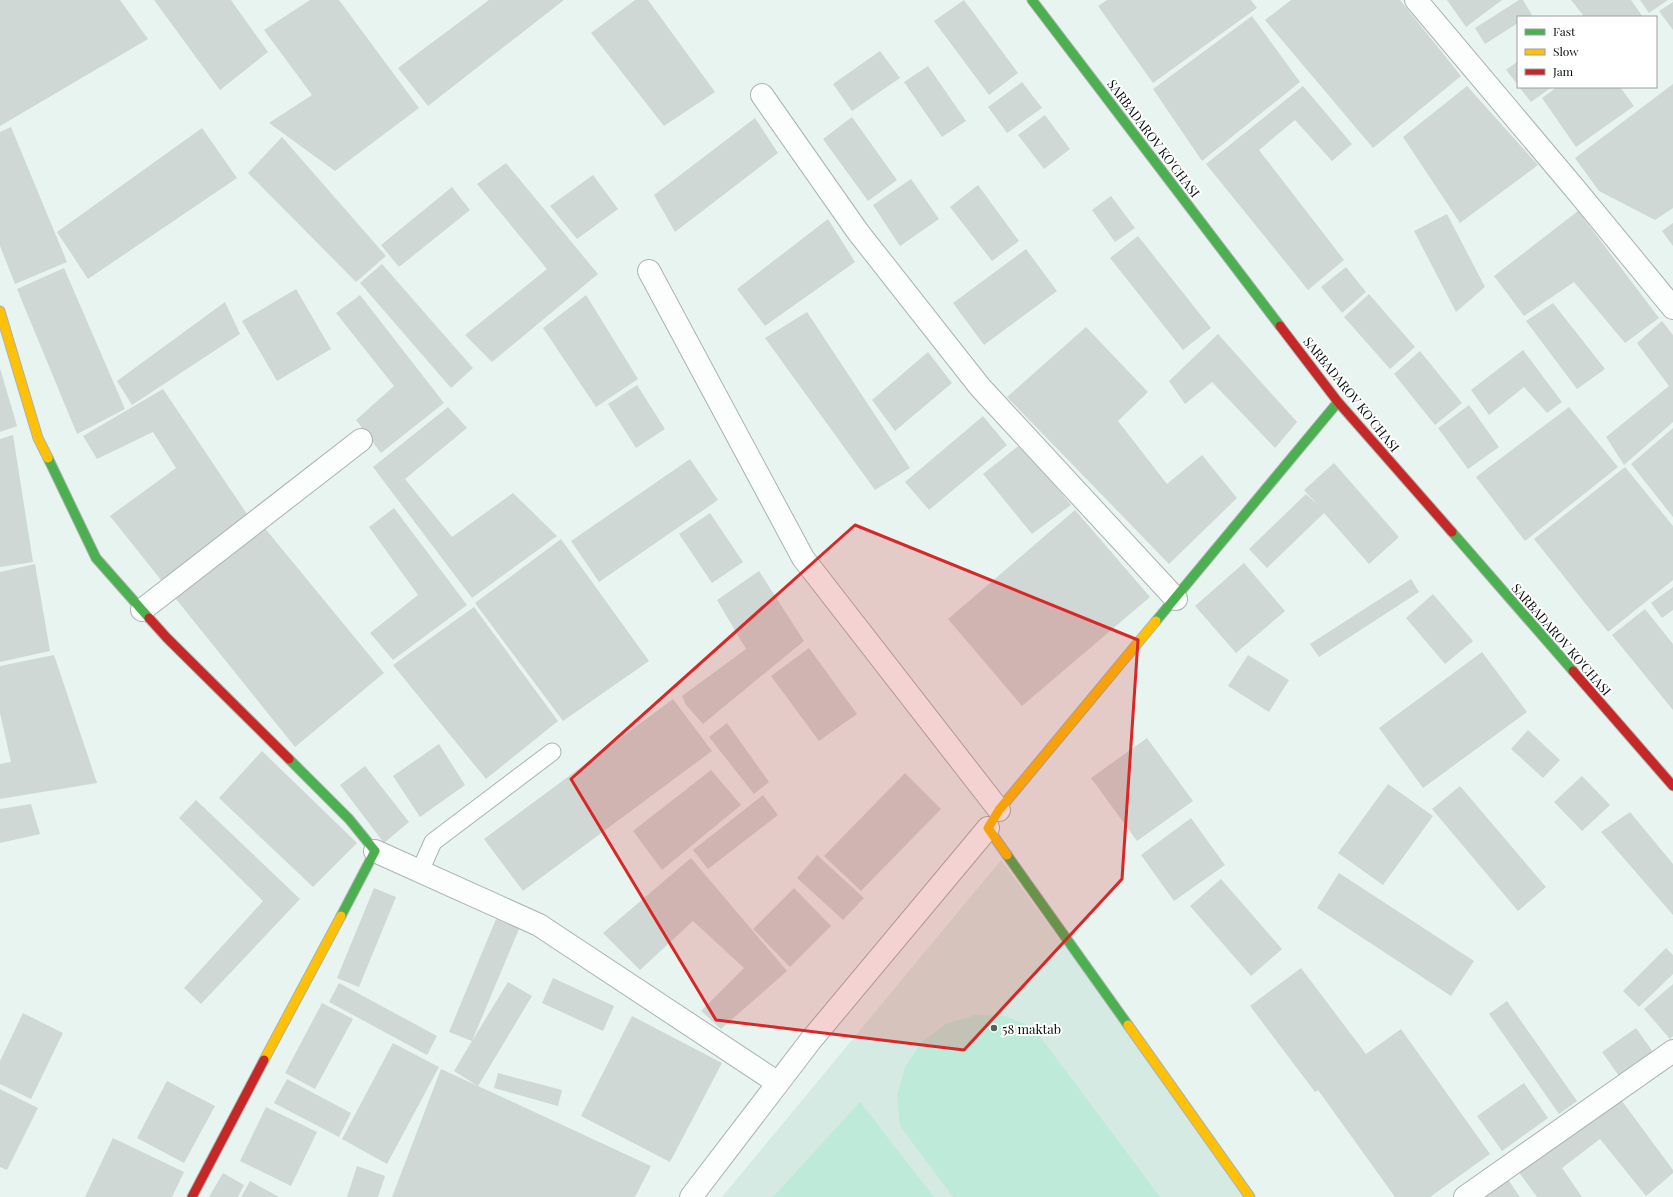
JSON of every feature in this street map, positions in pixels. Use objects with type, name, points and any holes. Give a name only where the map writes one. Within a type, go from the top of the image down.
[{"type":"street","name":"SARBADAROV KO'CHASI","points":[[1032,0],[1338,402],[1673,786]]},
{"type":"street","points":[[1416,0],[1673,308]]},
{"type":"street","points":[[762,95],[858,232],[980,387],[1176,599]]},
{"type":"street","points":[[650,271],[803,558],[994,819],[1250,1197]]},
{"type":"street","points":[[0,311],[38,438],[96,558],[166,638],[349,819],[375,851],[539,925],[778,1083]]},
{"type":"street","points":[[691,1197],[811,1040],[1338,402]]},
{"type":"street","points":[[142,610],[361,440]]},
{"type":"street","points":[[192,1197],[375,851]]},
{"type":"street","points":[[1465,1197],[1673,1051]]},
{"type":"lane","points":[[420,871],[433,842],[552,752]]},
{"type":"highlighted area","points":[[855,525],[1138,640],[1122,879],[964,1050],[716,1020],[571,779]]},
{"type":"shaded area","name":"58 maktab","points":[[1001,860],[1250,1197],[722,1197]]},
{"type":"green space","points":[[975,1015],[1005,1016],[1033,1027],[1160,1197],[953,1197],[900,1126],[897,1096],[905,1067],[922,1042],[946,1024]]},
{"type":"green space","points":[[860,1102],[934,1197],[773,1197]]},
{"type":"building","points":[[0,0],[120,0],[148,39],[0,126]]},
{"type":"building","points":[[154,0],[231,0],[268,52],[220,90]]},
{"type":"building","points":[[310,0],[339,0],[419,108],[335,171],[269,123],[312,95],[264,30]]},
{"type":"building","points":[[489,0],[564,0],[428,106],[398,68]]},
{"type":"building","points":[[635,0],[648,0],[715,92],[664,126],[591,33]]},
{"type":"building","points":[[964,0],[1018,73],[989,95],[934,21]]},
{"type":"building","points":[[1107,0],[1251,0],[1257,8],[1153,83],[1098,6]]},
{"type":"building","points":[[1291,0],[1400,0],[1461,76],[1373,148],[1265,20]]},
{"type":"building","points":[[1447,0],[1502,0],[1466,27]]},
{"type":"building","points":[[1519,0],[1523,0],[1532,15],[1517,16],[1517,24],[1485,44],[1475,28]]},
{"type":"building","points":[[1571,0],[1631,0],[1642,16],[1582,16],[1583,15]]},
{"type":"building","points":[[1640,0],[1668,0],[1649,13]]},
{"type":"building","points":[[1673,2],[1673,30],[1659,11]]},
{"type":"building","points":[[1252,16],[1300,82],[1202,161],[1153,89]]},
{"type":"building","points":[[880,51],[900,78],[852,111],[833,84]]},
{"type":"building","points":[[1517,62],[1517,84],[1506,70]]},
{"type":"building","points":[[928,66],[966,121],[942,137],[904,82]]},
{"type":"building","points":[[1022,82],[1042,108],[1007,133],[988,107]]},
{"type":"building","points":[[1673,84],[1673,208],[1655,220],[1599,191],[1575,158]]},
{"type":"building","points":[[1303,86],[1352,144],[1332,161],[1295,120],[1259,150],[1344,260],[1308,290],[1206,164]]},
{"type":"building","points":[[1467,86],[1538,165],[1460,223],[1403,137]]},
{"type":"building","points":[[1520,88],[1551,88],[1531,102]]},
{"type":"building","points":[[1556,88],[1621,88],[1634,106],[1576,147],[1542,98]]},
{"type":"building","points":[[1045,115],[1070,149],[1044,169],[1018,135]]},
{"type":"building","points":[[852,117],[897,180],[868,201],[823,139]]},
{"type":"building","points":[[755,118],[778,153],[675,232],[654,195]]},
{"type":"building","points":[[11,127],[67,262],[15,284],[0,246],[0,132]]},
{"type":"building","points":[[202,128],[237,178],[88,279],[57,232]]},
{"type":"building","points":[[282,137],[386,256],[356,282],[248,173]]},
{"type":"building","points":[[506,163],[598,274],[492,362],[465,335],[547,269],[477,184]]},
{"type":"building","points":[[593,175],[618,209],[577,239],[550,206]]},
{"type":"building","points":[[911,179],[939,219],[900,246],[873,205]]},
{"type":"building","points":[[978,185],[1019,241],[992,261],[950,207]]},
{"type":"building","points":[[452,187],[470,210],[399,267],[381,245]]},
{"type":"building","points":[[1111,196],[1135,228],[1115,242],[1092,210]]},
{"type":"building","points":[[1578,211],[1659,318],[1625,343],[1574,282],[1524,316],[1494,276]]},
{"type":"building","points":[[1447,214],[1485,287],[1456,312],[1414,231]]},
{"type":"building","points":[[828,219],[855,262],[765,326],[737,289]]},
{"type":"building","points":[[1673,223],[1673,246],[1662,231]]},
{"type":"building","points":[[1138,236],[1211,328],[1183,350],[1110,258]]},
{"type":"building","points":[[1026,249],[1057,291],[984,345],[953,303]]},
{"type":"building","points":[[382,264],[473,368],[451,388],[360,283]]},
{"type":"building","points":[[1346,267],[1366,292],[1342,313],[1321,287]]},
{"type":"building","points":[[64,268],[125,409],[77,434],[17,289]]},
{"type":"building","points":[[296,289],[331,349],[277,381],[242,321]]},
{"type":"building","points":[[1369,294],[1415,347],[1390,369],[1344,317]]},
{"type":"building","points":[[360,295],[444,403],[381,453],[356,420],[394,386],[336,313]]},
{"type":"building","points":[[586,295],[638,379],[596,407],[543,328]]},
{"type":"building","points":[[225,302],[240,334],[132,405],[117,381]]},
{"type":"building","points":[[1553,303],[1605,369],[1577,389],[1526,321]]},
{"type":"building","points":[[807,312],[910,468],[875,490],[765,338]]},
{"type":"building","points":[[1662,321],[1673,335],[1673,422],[1624,465],[1606,437],[1669,386],[1637,343]]},
{"type":"building","points":[[1086,327],[1148,392],[1118,421],[1167,484],[1202,455],[1237,498],[1169,564],[1007,397]]},
{"type":"building","points":[[1218,334],[1297,422],[1275,448],[1212,382],[1185,404],[1169,381]]},
{"type":"building","points":[[1523,350],[1562,402],[1547,413],[1524,387],[1489,415],[1471,390]]},
{"type":"building","points":[[1420,351],[1462,403],[1435,425],[1394,374]]},
{"type":"building","points":[[928,352],[952,383],[895,431],[872,400]]},
{"type":"building","points":[[0,368],[17,426],[0,432]]},
{"type":"building","points":[[637,385],[665,429],[636,448],[608,404]]},
{"type":"building","points":[[163,389],[251,520],[161,580],[110,516],[176,468],[153,432],[97,459],[83,436]]},
{"type":"building","points":[[1469,405],[1499,447],[1468,469],[1438,428]]},
{"type":"building","points":[[448,407],[467,428],[405,479],[452,537],[513,493],[557,536],[472,598],[373,467]]},
{"type":"building","points":[[1569,407],[1618,467],[1525,541],[1476,477]]},
{"type":"building","points":[[983,416],[1007,445],[929,510],[905,482]]},
{"type":"building","points":[[1673,428],[1673,517],[1631,464]]},
{"type":"building","points":[[13,435],[33,562],[0,567],[0,439]]},
{"type":"building","points":[[1021,444],[1071,505],[1032,534],[983,474]]},
{"type":"building","points":[[690,459],[718,500],[599,582],[571,541]]},
{"type":"building","points":[[1334,463],[1399,537],[1369,564],[1324,513],[1267,568],[1249,549],[1306,494],[1317,504],[1304,490]]},
{"type":"building","points":[[1625,467],[1673,526],[1673,580],[1608,632],[1534,539]]},
{"type":"building","points":[[394,508],[467,605],[393,660],[370,633],[418,595],[369,527]]},
{"type":"building","points":[[1075,510],[1150,597],[1022,706],[948,619]]},
{"type":"building","points":[[710,513],[743,562],[712,583],[679,534]]},
{"type":"building","points":[[263,526],[384,673],[295,747],[172,594]]},
{"type":"building","points":[[561,539],[649,661],[563,721],[475,603]]},
{"type":"building","points":[[1244,563],[1285,611],[1236,653],[1195,606]]},
{"type":"building","points":[[35,564],[50,651],[0,662],[0,572]]},
{"type":"building","points":[[759,571],[804,641],[703,724],[686,705],[682,696],[746,649],[717,600]]},
{"type":"building","points":[[1411,579],[1419,592],[1319,657],[1310,644]]},
{"type":"building","points":[[1673,587],[1673,610],[1662,618],[1651,603]]},
{"type":"building","points":[[1433,594],[1473,641],[1445,664],[1406,618]]},
{"type":"building","points":[[474,607],[558,721],[486,779],[393,665]]},
{"type":"building","points":[[1645,609],[1673,644],[1673,710],[1612,635]]},
{"type":"building","points":[[809,648],[857,714],[819,741],[771,676]]},
{"type":"building","points":[[1482,652],[1527,712],[1423,788],[1379,728]]},
{"type":"building","points":[[54,655],[97,783],[0,799],[0,764],[11,762],[0,713],[0,666]]},
{"type":"building","points":[[1248,655],[1289,680],[1269,712],[1228,686]]},
{"type":"building","points":[[673,699],[712,751],[523,891],[484,839]]},
{"type":"building","points":[[727,723],[769,782],[754,794],[709,737]]},
{"type":"building","points":[[1528,730],[1560,760],[1543,778],[1511,749]]},
{"type":"building","points":[[1147,738],[1193,801],[1137,841],[1091,778]]},
{"type":"building","points":[[439,744],[465,785],[420,817],[393,776]]},
{"type":"building","points":[[262,751],[357,843],[313,887],[219,798]]},
{"type":"building","points":[[365,766],[409,822],[384,843],[340,785]]},
{"type":"building","points":[[711,770],[741,805],[662,870],[633,831]]},
{"type":"building","points":[[905,773],[941,809],[861,891],[824,856]]},
{"type":"building","points":[[1582,776],[1610,805],[1582,831],[1554,802]]},
{"type":"building","points":[[1388,784],[1433,816],[1383,885],[1338,853]]},
{"type":"building","points":[[1460,786],[1546,887],[1518,911],[1432,809]]},
{"type":"building","points":[[763,795],[778,815],[708,869],[693,850]]},
{"type":"building","points":[[196,800],[300,899],[201,1004],[184,988],[263,901],[179,818]]},
{"type":"building","points":[[31,804],[40,834],[0,843],[0,809]]},
{"type":"building","points":[[1630,812],[1673,864],[1673,915],[1601,832]]},
{"type":"building","points":[[1191,818],[1225,865],[1174,901],[1141,855]]},
{"type":"building","points":[[817,855],[864,898],[843,920],[797,878]]},
{"type":"building","points":[[691,858],[787,971],[721,1029],[701,1011],[744,968],[693,921],[640,970],[603,933]]},
{"type":"building","points":[[1339,873],[1474,961],[1451,996],[1317,908]]},
{"type":"building","points":[[1221,879],[1282,949],[1251,976],[1190,906]]},
{"type":"building","points":[[374,888],[396,897],[359,987],[337,978]]},
{"type":"building","points":[[794,888],[831,926],[790,967],[753,929]]},
{"type":"building","points":[[496,919],[519,929],[472,1041],[449,1032]]},
{"type":"building","points":[[1666,948],[1673,955],[1673,974],[1639,1007],[1623,991]]},
{"type":"building","points":[[1301,968],[1366,1054],[1401,1029],[1490,1154],[1430,1197],[1395,1197],[1318,1090],[1315,1092],[1250,1006]]},
{"type":"building","points":[[553,978],[614,1006],[603,1031],[542,1003]]},
{"type":"building","points":[[508,982],[532,996],[478,1086],[454,1071]]},
{"type":"building","points":[[339,983],[437,1036],[427,1055],[329,1002]]},
{"type":"building","points":[[1673,984],[1673,1036],[1670,1039],[1644,1009]]},
{"type":"building","points":[[1507,1001],[1577,1101],[1559,1114],[1489,1014]]},
{"type":"building","points":[[322,1003],[353,1019],[315,1089],[285,1073]]},
{"type":"building","points":[[23,1013],[63,1033],[31,1099],[0,1084],[0,1061]]},
{"type":"building","points":[[632,1016],[722,1063],[670,1162],[581,1116]]},
{"type":"building","points":[[1636,1028],[1653,1052],[1619,1076],[1602,1052]]},
{"type":"building","points":[[393,1043],[439,1067],[387,1164],[342,1139]]},
{"type":"building","points":[[441,1069],[651,1166],[635,1197],[392,1197]]},
{"type":"building","points":[[498,1073],[562,1090],[558,1106],[494,1088]]},
{"type":"building","points":[[287,1079],[351,1113],[339,1137],[274,1103]]},
{"type":"building","points":[[167,1081],[215,1106],[184,1163],[137,1138]]},
{"type":"building","points":[[1524,1083],[1548,1118],[1502,1151],[1477,1116]]},
{"type":"building","points":[[0,1089],[38,1108],[7,1170],[0,1167]]},
{"type":"building","points":[[1619,1097],[1673,1170],[1673,1173],[1646,1196],[1600,1139],[1562,1168],[1582,1197],[1537,1197],[1518,1171]]},
{"type":"building","points":[[266,1107],[317,1132],[291,1186],[240,1161]]},
{"type":"building","points":[[113,1138],[184,1172],[172,1197],[85,1197]]},
{"type":"building","points":[[357,1166],[385,1176],[378,1197],[347,1197]]},
{"type":"building","points":[[223,1173],[244,1185],[238,1197],[209,1197]]},
{"type":"building","points":[[1507,1178],[1520,1197],[1480,1197]]},
{"type":"building","points":[[250,1181],[279,1197],[241,1197]]},
{"type":"traffic: fast","points":[[1032,0],[1280,326]]},
{"type":"traffic: fast","points":[[1156,621],[1338,402]]},
{"type":"traffic: fast","points":[[48,458],[96,558],[149,618]]},
{"type":"traffic: fast","points":[[1452,532],[1573,671]]},
{"type":"traffic: fast","points":[[289,759],[349,819],[375,851],[341,916]]},
{"type":"traffic: fast","points":[[1007,855],[1128,1025]]},
{"type":"traffic: slow","points":[[0,311],[38,438],[48,458]]},
{"type":"traffic: slow","points":[[1007,855],[988,828],[999,810],[1156,621]]},
{"type":"traffic: slow","points":[[264,1060],[341,916]]},
{"type":"traffic: slow","points":[[1128,1025],[1250,1197]]},
{"type":"traffic: jam","points":[[1280,326],[1338,402],[1452,532]]},
{"type":"traffic: jam","points":[[149,618],[167,638],[289,759]]},
{"type":"traffic: jam","points":[[1573,671],[1673,786]]},
{"type":"traffic: jam","points":[[192,1197],[264,1060]]},
{"type":"place","name":"58 maktab","points":[[994,1028]]}]
